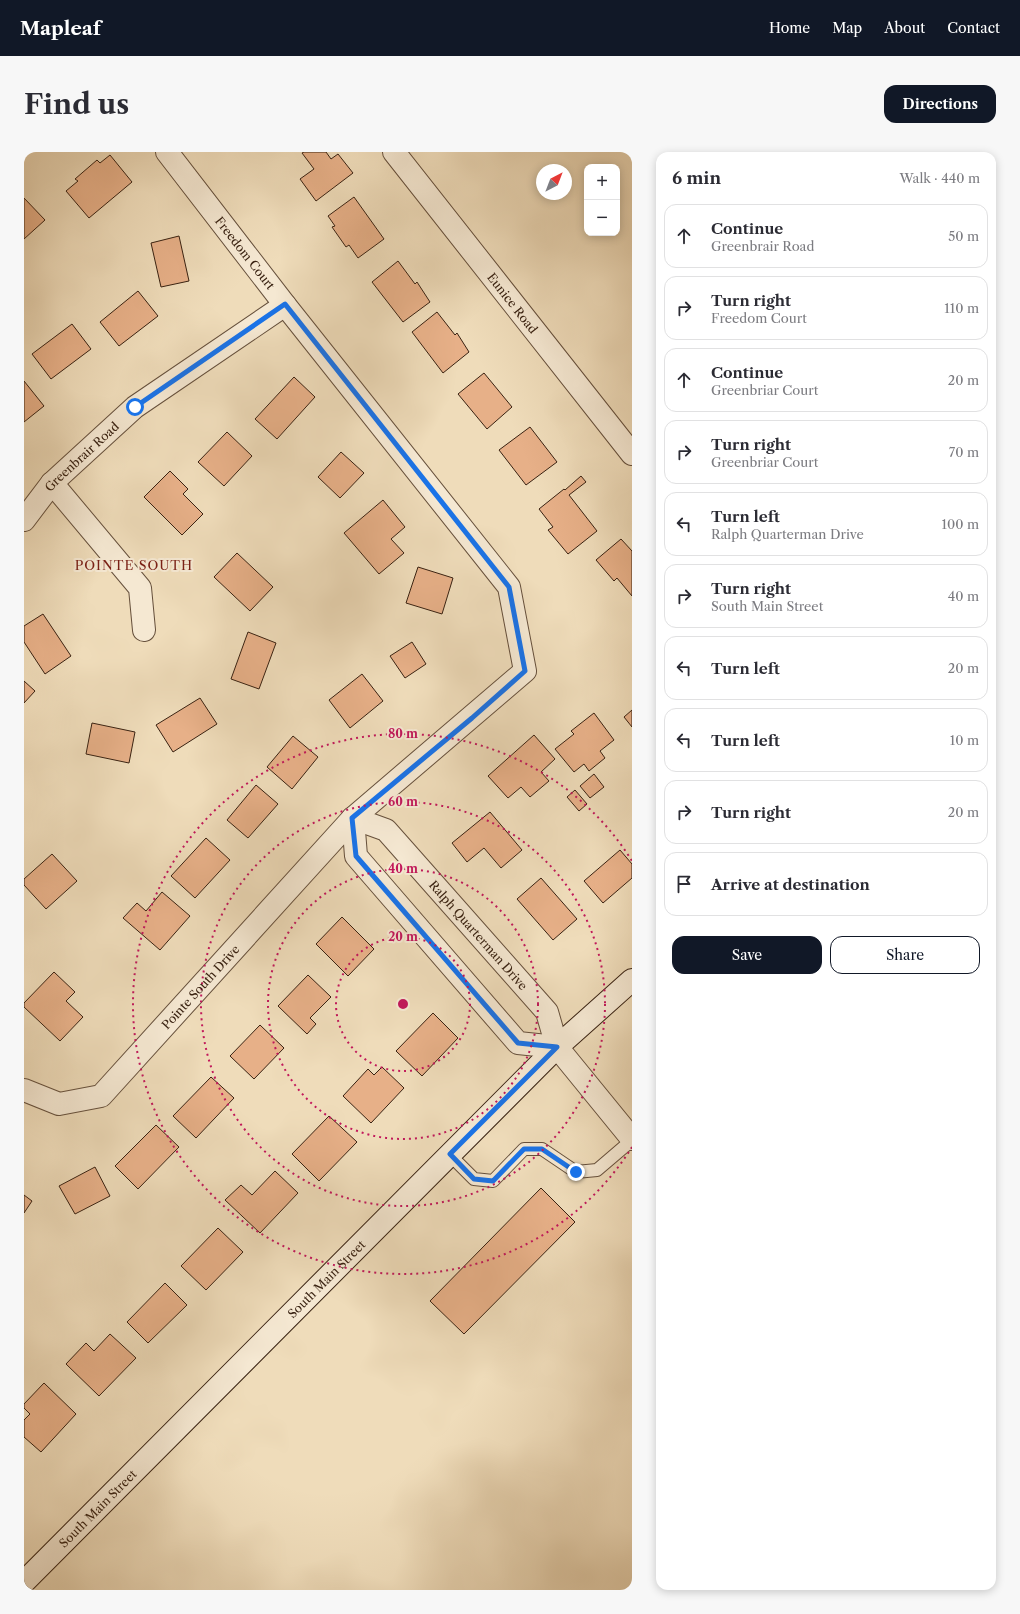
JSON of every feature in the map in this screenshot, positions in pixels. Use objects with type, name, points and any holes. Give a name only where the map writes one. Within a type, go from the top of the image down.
[{"type":"street","name":"Freedom Court","points":[[167,152],[509,587],[512,600]]},
{"type":"street","name":"Eunice Road","points":[[394,152],[632,454]]},
{"type":"street","name":"Greenbrair Road","points":[[24,520],[52,483],[135,407],[285,304]]},
{"type":"street","points":[[52,483],[140,588],[144,630]]},
{"type":"street","name":"Pointe South Drive","points":[[24,1090],[59,1104],[101,1096],[352,818],[472,718],[525,671],[512,600]]},
{"type":"street","points":[[352,818],[356,856],[518,1043],[557,1047]]},
{"type":"street","name":"Ralph Quarterman Drive","points":[[352,818],[386,830],[547,1012],[557,1047],[632,1139]]},
{"type":"street","name":"South Main Street","points":[[24,1582],[557,1047],[632,980]]},
{"type":"lane","points":[[450,1154],[474,1179],[493,1181],[524,1149],[542,1149],[576,1172],[597,1170],[632,1139]]},
{"type":"building","points":[[326,152],[331,159],[338,154],[353,173],[316,201],[300,179],[314,169],[302,153]]},
{"type":"building","points":[[110,155],[132,182],[89,218],[66,191],[78,181],[75,179],[97,160],[100,163]]},
{"type":"building","points":[[354,197],[384,239],[358,258],[349,245],[346,247],[332,227],[335,226],[328,216]]},
{"type":"building","points":[[24,198],[45,220],[24,239]]},
{"type":"building","points":[[179,236],[189,281],[161,287],[151,243]]},
{"type":"building","points":[[398,261],[415,284],[417,282],[430,302],[403,322],[372,282]]},
{"type":"building","points":[[138,291],[158,316],[119,346],[100,322]]},
{"type":"building","points":[[437,312],[455,335],[457,333],[469,352],[443,373],[412,332]]},
{"type":"building","points":[[72,324],[91,349],[51,379],[32,354]]},
{"type":"building","points":[[484,373],[512,407],[487,429],[458,394]]},
{"type":"building","points":[[294,377],[315,397],[277,439],[255,419]]},
{"type":"building","points":[[24,381],[44,406],[24,422]]},
{"type":"building","points":[[530,427],[557,462],[526,485],[499,450]]},
{"type":"building","points":[[227,432],[252,456],[224,486],[198,462]]},
{"type":"building","points":[[341,452],[364,473],[340,498],[318,477]]},
{"type":"building","points":[[170,471],[188,489],[183,494],[203,514],[182,535],[144,497]]},
{"type":"building","points":[[581,476],[586,482],[569,495],[597,531],[568,554],[548,530],[553,527],[539,509]]},
{"type":"building","points":[[383,500],[405,527],[391,539],[404,553],[379,574],[344,533]]},
{"type":"building","points":[[621,539],[632,551],[632,596],[617,578],[614,581],[596,560]]},
{"type":"building","points":[[237,553],[273,587],[250,611],[214,577]]},
{"type":"building","points":[[418,567],[453,578],[442,614],[406,603]]},
{"type":"building","points":[[43,614],[71,656],[45,674],[24,642],[24,626]]},
{"type":"building","points":[[248,632],[276,643],[259,689],[231,679]]},
{"type":"building","points":[[412,642],[426,664],[405,678],[390,656]]},
{"type":"building","points":[[362,674],[383,701],[350,728],[329,700]]},
{"type":"building","points":[[24,681],[35,691],[24,703]]},
{"type":"building","points":[[200,698],[217,724],[173,752],[156,725]]},
{"type":"building","points":[[632,710],[632,727],[624,717]]},
{"type":"building","points":[[594,713],[614,740],[600,751],[605,758],[589,771],[584,764],[574,772],[555,749],[574,734],[571,731]]},
{"type":"building","points":[[92,723],[135,732],[129,763],[86,754]]},
{"type":"building","points":[[534,735],[555,759],[541,772],[549,781],[530,797],[521,787],[508,798],[488,776]]},
{"type":"building","points":[[293,736],[318,757],[292,789],[267,767]]},
{"type":"building","points":[[594,774],[604,787],[590,798],[580,786]]},
{"type":"building","points":[[256,785],[278,804],[248,838],[227,820]]},
{"type":"building","points":[[575,790],[587,804],[579,811],[567,797]]},
{"type":"building","points":[[490,812],[522,850],[501,868],[484,848],[467,862],[452,843]]},
{"type":"building","points":[[206,838],[230,860],[195,898],[171,876]]},
{"type":"building","points":[[620,850],[632,864],[632,878],[603,903],[584,881]]},
{"type":"building","points":[[52,854],[77,881],[46,909],[24,885],[24,879]]},
{"type":"building","points":[[541,878],[577,919],[553,940],[517,899]]},
{"type":"building","points":[[162,892],[190,916],[160,950],[123,918],[137,903],[146,911]]},
{"type":"building","points":[[342,917],[374,949],[348,976],[316,944]]},
{"type":"building","points":[[54,972],[75,992],[66,1001],[83,1017],[60,1041],[24,1007],[24,1003]]},
{"type":"building","points":[[308,975],[331,997],[310,1018],[316,1024],[307,1034],[278,1006]]},
{"type":"building","points":[[433,1013],[458,1038],[422,1076],[396,1051]]},
{"type":"building","points":[[260,1025],[284,1048],[254,1079],[230,1056]]},
{"type":"building","points":[[382,1067],[404,1088],[371,1123],[343,1096],[368,1069],[374,1075]]},
{"type":"building","points":[[211,1077],[234,1098],[196,1138],[173,1116]]},
{"type":"building","points":[[329,1116],[357,1142],[319,1181],[292,1154]]},
{"type":"building","points":[[156,1125],[179,1147],[138,1189],[115,1166]]},
{"type":"building","points":[[95,1167],[110,1196],[75,1214],[59,1186]]},
{"type":"building","points":[[275,1171],[298,1193],[260,1233],[225,1200],[241,1185],[252,1195]]},
{"type":"building","points":[[541,1188],[575,1222],[464,1334],[430,1301]]},
{"type":"building","points":[[24,1195],[32,1201],[24,1213]]},
{"type":"building","points":[[218,1228],[243,1252],[206,1290],[181,1266]]},
{"type":"building","points":[[165,1283],[187,1305],[148,1343],[127,1322]]},
{"type":"building","points":[[110,1334],[136,1358],[99,1396],[66,1364],[86,1343],[94,1351]]},
{"type":"building","points":[[44,1383],[76,1414],[41,1452],[24,1437],[24,1420],[30,1414],[24,1408],[24,1404]]},
{"type":"district","name":"POINTE SOUTH","points":[[134,565]]},
{"type":"route","points":[[135,407],[285,304],[509,587],[519,632],[525,671],[472,718],[352,818],[356,856],[518,1043],[557,1047],[450,1154],[474,1179],[493,1181],[524,1149],[542,1149],[576,1172]]}]
